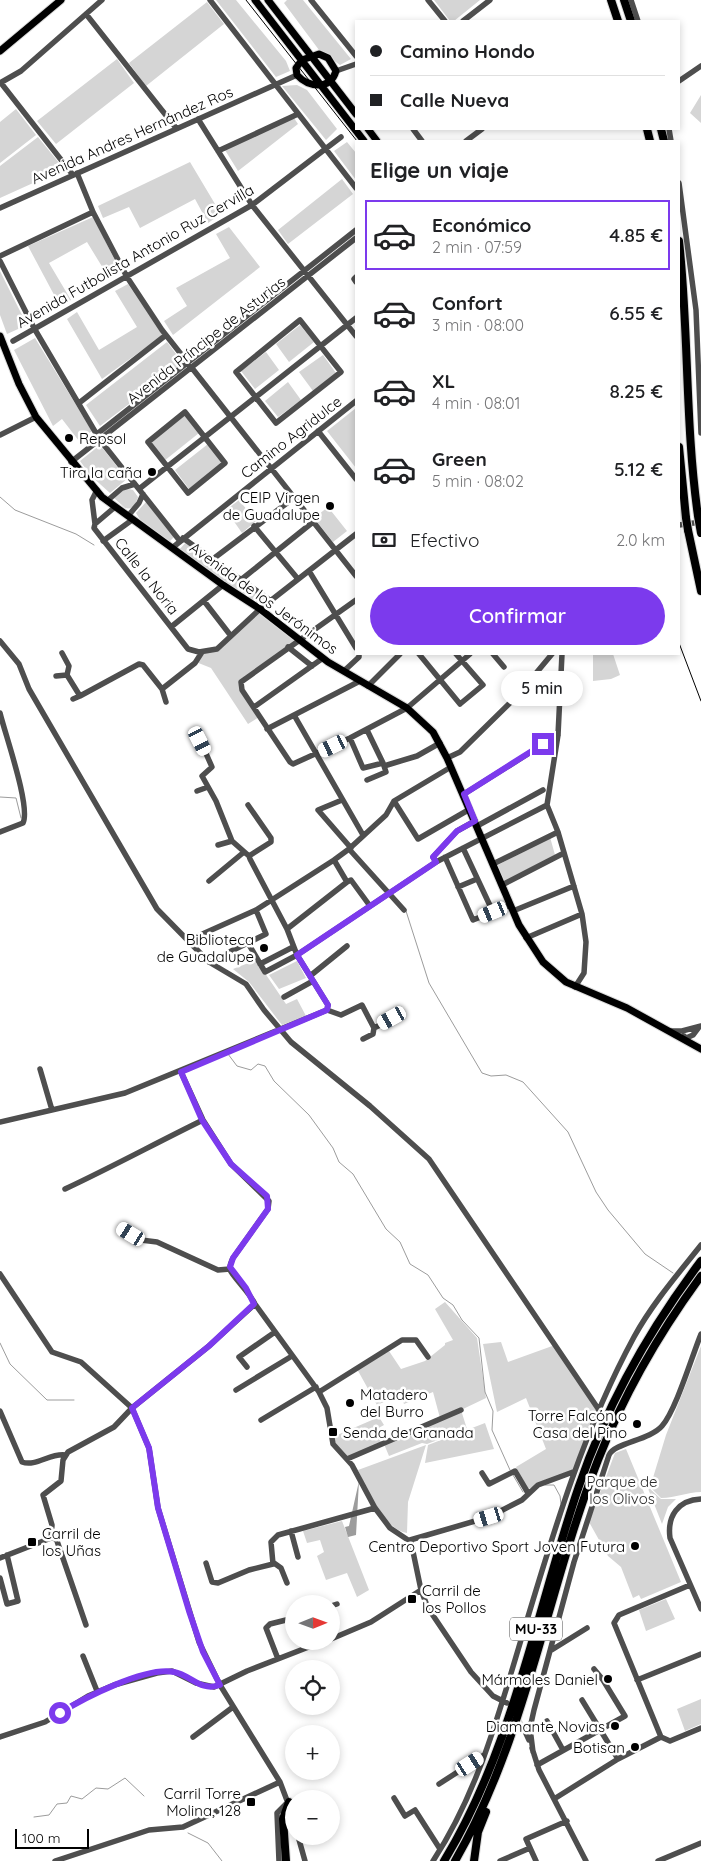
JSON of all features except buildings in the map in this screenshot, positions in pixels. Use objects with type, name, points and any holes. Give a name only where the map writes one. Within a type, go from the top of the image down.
[{"type":"highway","points":[[611,0],[618,20]]},
{"type":"highway","points":[[624,0],[631,20]]},
{"type":"highway","points":[[680,252],[685,310],[693,472],[701,533]]},
{"type":"highway","points":[[680,457],[686,518],[701,591]]},
{"type":"highway","name":"MU-33","points":[[444,1861],[474,1805],[502,1736],[564,1531],[597,1438],[639,1352],[701,1261]]},
{"type":"highway","name":"MU-33","points":[[455,1861],[492,1786],[523,1703],[579,1513],[606,1441],[626,1397],[651,1350],[701,1276]]},
{"type":"highway","points":[[474,1861],[478,1832],[512,1746],[523,1703]]},
{"type":"highway","points":[[285,1813],[283,1819],[286,1861]]},
{"type":"main road","points":[[0,51],[60,0]]},
{"type":"main road","points":[[255,0],[355,129]]},
{"type":"main road","points":[[268,0],[355,113]]},
{"type":"main road","points":[[319,54],[328,58],[336,71],[330,80],[322,85],[310,85],[297,75],[296,68],[302,60],[311,55],[319,54]]},
{"type":"main road","name":"Avenida de los Jerónimos","points":[[0,336],[19,384],[36,417],[71,462],[107,501],[223,585],[260,609],[323,658],[407,708],[424,721],[440,743],[464,794],[511,908],[526,938],[554,973],[575,987],[627,1008],[700,1049]]},
{"type":"street","points":[[102,0],[21,71],[0,83],[75,174],[127,277],[166,335],[355,575]]},
{"type":"street","points":[[210,0],[355,187]]},
{"type":"street","points":[[311,0],[355,55]]},
{"type":"street","points":[[428,0],[444,20]]},
{"type":"street","points":[[464,20],[490,0]]},
{"type":"street","points":[[631,0],[638,20]]},
{"type":"street","points":[[86,14],[176,128]]},
{"type":"street","points":[[336,71],[355,64]]},
{"type":"street","points":[[680,80],[701,66]]},
{"type":"street","name":"Avenida Andres Hernández Ros","points":[[0,208],[297,75]]},
{"type":"street","points":[[218,151],[298,114]]},
{"type":"street","points":[[198,118],[252,205],[355,335]]},
{"type":"street","points":[[467,140],[481,130]]},
{"type":"street","name":"Avenida Futbolista Antonio Ruz Cervilla","points":[[13,341],[252,205],[341,137]]},
{"type":"street","points":[[680,190],[696,310],[701,433]]},
{"type":"street","points":[[0,256],[93,212]]},
{"type":"street","name":"Avenida Príncipe de Asturias","points":[[306,274],[355,231]]},
{"type":"street","name":"Avenida Príncipe de Asturias","points":[[71,462],[99,437],[306,274],[355,239]]},
{"type":"street","name":"Avenida de los Jerónimos","points":[[0,260],[34,328],[99,437],[139,489],[181,539],[213,559],[271,601]]},
{"type":"street","points":[[107,501],[122,488],[139,489],[355,319]]},
{"type":"street","points":[[300,320],[321,346],[340,372],[276,423],[236,372],[300,320]]},
{"type":"street","points":[[79,403],[166,335]]},
{"type":"street","name":"Camino Agridulce","points":[[172,548],[355,402]]},
{"type":"street","points":[[185,412],[206,437],[225,463],[188,493],[148,442],[185,412]]},
{"type":"street","points":[[0,435],[36,417]]},
{"type":"street","points":[[318,431],[355,478]]},
{"type":"street","points":[[103,541],[130,518],[139,503],[139,489]]},
{"type":"street","name":"Calle la Noria","points":[[97,490],[92,500],[94,528],[188,648],[202,652]]},
{"type":"street","points":[[213,559],[254,526],[295,497]]},
{"type":"street","points":[[95,524],[115,507]]},
{"type":"street","points":[[680,525],[700,519]]},
{"type":"street","points":[[242,579],[313,522]]},
{"type":"street","points":[[254,526],[298,579]]},
{"type":"street","points":[[162,689],[195,663],[202,652],[217,649],[260,609],[355,535]]},
{"type":"street","points":[[309,572],[355,646]]},
{"type":"street","points":[[171,627],[223,585]]},
{"type":"street","points":[[204,601],[231,636]]},
{"type":"street","points":[[355,601],[241,682],[241,687],[290,762],[297,764],[407,708],[469,655]]},
{"type":"street","points":[[0,641],[19,664],[29,689],[157,909],[209,962],[246,984],[264,1010],[291,1042],[370,1106],[429,1159],[599,1410]]},
{"type":"street","points":[[288,647],[312,666]]},
{"type":"street","points":[[62,653],[69,666],[67,675],[80,696]]},
{"type":"street","points":[[344,672],[359,655]]},
{"type":"street","points":[[368,686],[399,655]]},
{"type":"street","points":[[420,655],[460,704],[483,685],[457,655]]},
{"type":"street","points":[[494,655],[504,667]]},
{"type":"street","points":[[447,758],[460,752],[514,699],[551,655]]},
{"type":"street","points":[[562,655],[558,735],[547,805],[558,832],[582,914],[586,942],[584,973],[575,987]]},
{"type":"street","points":[[254,707],[323,658]]},
{"type":"street","points":[[73,699],[139,664],[143,665],[162,689],[166,702]]},
{"type":"street","points":[[514,699],[526,696],[547,680],[539,671]]},
{"type":"street","points":[[56,676],[67,675]]},
{"type":"street","points":[[267,728],[360,680]]},
{"type":"street","points":[[0,714],[18,780],[24,821],[20,825],[0,832]]},
{"type":"street","points":[[294,715],[363,835]]},
{"type":"street","points":[[367,730],[386,772],[367,780]]},
{"type":"street","points":[[464,794],[558,735]]},
{"type":"street","points":[[350,738],[363,768],[417,756],[440,743]]},
{"type":"street","points":[[200,740],[212,767],[202,776],[216,801],[232,841],[246,854],[272,900],[297,955],[328,1005],[327,1010]]},
{"type":"street","points":[[188,940],[256,910],[334,860],[350,849],[386,815],[394,801],[451,767]]},
{"type":"street","points":[[197,791],[208,787]]},
{"type":"street","points":[[436,862],[433,857],[457,831],[476,824],[543,790]]},
{"type":"street","points":[[342,800],[318,810],[404,910]]},
{"type":"street","points":[[394,801],[418,839],[470,809]]},
{"type":"street","points":[[209,881],[246,854],[271,842],[271,838],[248,805]]},
{"type":"street","points":[[248,943],[265,972],[297,955],[436,862],[547,805]]},
{"type":"street","points":[[493,864],[558,832]]},
{"type":"street","points":[[218,845],[232,841]]},
{"type":"street","points":[[463,848],[493,912]]},
{"type":"street","points":[[502,885],[564,853]]},
{"type":"street","points":[[445,857],[473,920],[574,886]]},
{"type":"street","points":[[334,860],[347,882]]},
{"type":"street","points":[[458,887],[478,878]]},
{"type":"street","points":[[286,929],[351,880],[370,906]]},
{"type":"street","points":[[209,962],[266,934],[256,910]]},
{"type":"street","points":[[526,938],[582,914]]},
{"type":"street","points":[[284,996],[311,978],[346,946]]},
{"type":"street","points":[[260,964],[293,947]]},
{"type":"street","points":[[0,1122],[125,1093],[181,1072],[327,1010],[341,1015],[362,1005],[374,1028]]},
{"type":"street","points":[[363,1039],[372,1034],[374,1028],[394,1018]]},
{"type":"street","points":[[670,1031],[699,1029]]},
{"type":"street","points":[[684,1039],[699,1029]]},
{"type":"street","points":[[699,1029],[696,1042],[700,1049]]},
{"type":"street","points":[[684,1039],[684,1034],[687,1030]]},
{"type":"street","points":[[40,1069],[52,1110]]},
{"type":"street","points":[[181,1072],[202,1120],[231,1164],[267,1196],[269,1201],[268,1209],[233,1258],[230,1269]]},
{"type":"street","points":[[65,1189],[124,1162],[148,1147],[202,1120]]},
{"type":"street","points":[[122,1229],[140,1240],[157,1242],[218,1270],[230,1269]]},
{"type":"street","points":[[433,1861],[458,1820],[485,1755],[504,1702],[573,1472],[599,1410],[635,1336],[679,1272],[701,1245]]},
{"type":"street","points":[[230,1269],[246,1288],[254,1304],[317,1389],[327,1408],[333,1444],[347,1459],[375,1508],[390,1528],[410,1540],[421,1590],[428,1608],[450,1638],[464,1663],[489,1692],[504,1702]]},
{"type":"street","points":[[0,1274],[52,1352],[81,1362],[132,1408],[149,1448],[158,1508],[203,1652],[220,1685],[285,1793]]},
{"type":"street","points":[[0,1411],[22,1462],[29,1464],[53,1456],[65,1455],[72,1449],[110,1430],[132,1408],[209,1346],[254,1304]]},
{"type":"street","points":[[247,1367],[239,1357],[275,1332]]},
{"type":"street","points":[[533,1752],[531,1724],[574,1562],[610,1452],[649,1436],[664,1423],[701,1334]]},
{"type":"street","points":[[261,1420],[402,1340],[416,1340],[428,1357]]},
{"type":"street","points":[[236,1390],[292,1356]]},
{"type":"street","points":[[347,1459],[461,1410]]},
{"type":"street","points":[[65,1455],[61,1481],[43,1495],[52,1525],[52,1535],[57,1542],[86,1625]]},
{"type":"street","points":[[482,1473],[489,1484],[515,1471],[528,1494]]},
{"type":"street","points":[[410,1540],[489,1517],[522,1500],[538,1486],[573,1472]]},
{"type":"street","points":[[701,1499],[680,1506],[673,1513],[669,1526],[670,1538],[701,1609]]},
{"type":"street","points":[[286,1583],[281,1568],[274,1562],[271,1548],[272,1540],[278,1535],[375,1508]]},
{"type":"street","points":[[292,1531],[298,1558]]},
{"type":"street","points":[[0,1558],[49,1539],[52,1535]]},
{"type":"street","points":[[0,1578],[7,1604],[18,1601],[7,1555]]},
{"type":"street","points":[[206,1563],[212,1582],[216,1584],[274,1562]]},
{"type":"street","points":[[663,1739],[615,1626],[615,1619],[690,1585]]},
{"type":"street","points":[[340,1635],[370,1622],[421,1590]]},
{"type":"street","points":[[278,1659],[266,1628],[270,1624],[285,1620]]},
{"type":"street","points":[[550,1651],[587,1628]]},
{"type":"street","points":[[0,1737],[49,1720],[97,1691],[165,1671],[179,1673],[205,1687],[220,1685],[301,1650]]},
{"type":"street","points":[[637,1680],[701,1654]]},
{"type":"street","points":[[83,1656],[97,1691]]},
{"type":"street","points":[[537,1765],[625,1716],[594,1669]]},
{"type":"street","points":[[582,1700],[618,1759]]},
{"type":"street","points":[[193,1737],[233,1706]]},
{"type":"street","points":[[547,1721],[563,1750]]},
{"type":"street","points":[[531,1724],[529,1728],[524,1729],[537,1765],[586,1861]]},
{"type":"street","points":[[554,1798],[618,1759],[663,1739],[670,1741],[701,1728]]},
{"type":"street","points":[[440,1784],[485,1755]]},
{"type":"street","points":[[56,1861],[149,1830],[182,1827],[280,1782]]},
{"type":"street","points":[[394,1798],[405,1816],[415,1810],[440,1849]]},
{"type":"street","points":[[279,1861],[277,1813],[285,1806]]},
{"type":"street","points":[[536,1861],[526,1839],[567,1821]]},
{"type":"street","points":[[658,1861],[701,1843]]},
{"type":"street","points":[[301,1845],[305,1861]]},
{"type":"street","points":[[500,1861],[530,1848]]},
{"type":"green space","points":[[216,0],[236,0],[286,61],[290,71],[276,77]]},
{"type":"green space","points":[[287,0],[303,0],[351,59],[340,65],[319,50],[284,3]]},
{"type":"green space","points":[[434,0],[480,0],[455,20],[449,20]]},
{"type":"green space","points":[[207,2],[224,24],[146,86],[129,63]]},
{"type":"green space","points":[[117,59],[134,83],[56,144],[37,121]]},
{"type":"green space","points":[[297,85],[307,90],[337,129],[326,140],[282,86]]},
{"type":"green space","points":[[701,95],[701,123],[690,113]]},
{"type":"green space","points":[[16,109],[36,135],[0,163],[0,122]]},
{"type":"green space","points":[[294,118],[298,124],[238,171],[225,150]]},
{"type":"green space","points":[[38,137],[64,169],[0,198],[0,166]]},
{"type":"green space","points":[[347,142],[355,152],[355,179],[334,151]]},
{"type":"green space","points":[[190,162],[221,214],[208,223],[195,199],[140,228],[129,207],[103,218],[98,206]]},
{"type":"green space","points":[[342,179],[353,194],[288,244],[278,230]]},
{"type":"green space","points":[[93,217],[121,272],[109,278],[87,242],[49,263],[71,300],[60,306],[28,246]]},
{"type":"green space","points":[[229,227],[260,267],[173,335],[164,321],[187,306],[176,288],[230,258],[216,234]]},
{"type":"green space","points":[[0,271],[27,325],[7,334],[0,315]]},
{"type":"green space","points":[[128,284],[163,335],[102,379],[67,319],[77,312],[99,350],[137,327],[115,291]]},
{"type":"green space","points":[[300,325],[314,342],[289,362],[276,344]]},
{"type":"green space","points":[[35,338],[92,431],[79,441],[62,419],[53,426],[14,350]]},
{"type":"green space","points":[[167,342],[183,363],[100,426],[86,405]]},
{"type":"green space","points":[[266,352],[279,370],[255,389],[241,371]]},
{"type":"green space","points":[[323,355],[336,373],[313,391],[299,372]]},
{"type":"green space","points":[[288,382],[301,400],[278,417],[265,401]]},
{"type":"green space","points":[[355,409],[355,467],[327,431]]},
{"type":"green space","points":[[185,415],[199,433],[164,461],[150,442]]},
{"type":"green space","points":[[208,444],[223,462],[189,489],[175,470]]},
{"type":"green space","points":[[100,445],[127,479],[110,493],[91,476],[80,461]]},
{"type":"green space","points":[[125,488],[133,490],[138,497],[135,504],[130,508],[125,508],[114,498]]},
{"type":"green space","points":[[239,500],[256,521],[242,533],[226,510]]},
{"type":"green space","points":[[146,502],[174,537],[169,542],[142,523],[136,513]]},
{"type":"green space","points":[[328,507],[347,531],[333,542],[314,518]]},
{"type":"green space","points":[[187,541],[266,596],[255,608],[179,550]]},
{"type":"green space","points":[[260,609],[299,639],[241,684],[259,717],[248,724],[211,668],[196,662],[202,652],[217,649]]},
{"type":"green space","points":[[593,655],[613,655],[620,675],[611,679],[593,681]]},
{"type":"green space","points":[[550,837],[555,855],[501,883],[494,867]]},
{"type":"green space","points":[[256,960],[286,1004],[297,999],[306,1016],[282,1025],[249,982],[233,969]]},
{"type":"green space","points":[[297,961],[306,978],[279,989],[269,975]]},
{"type":"green space","points":[[445,1302],[477,1338],[486,1398],[461,1410],[467,1429],[389,1456],[384,1444],[440,1418],[433,1392],[404,1404],[400,1395],[377,1405],[357,1369],[389,1351],[401,1369],[425,1361],[445,1343],[453,1340],[435,1309]]},
{"type":"green space","points":[[501,1342],[508,1362],[555,1345],[599,1410],[573,1472],[528,1489],[516,1467],[546,1449],[526,1398],[497,1412],[483,1344]]},
{"type":"green space","points":[[701,1346],[701,1492],[661,1498],[648,1485],[652,1481],[666,1435]]},
{"type":"green space","points":[[379,1417],[384,1425],[375,1430],[382,1444],[348,1458],[333,1444],[335,1436]]},
{"type":"green space","points":[[485,1423],[494,1449],[425,1463],[428,1445]]},
{"type":"green space","points":[[426,1445],[408,1502],[407,1533],[391,1525],[377,1508],[358,1470]]},
{"type":"green space","name":"Centro Deportivo Sport Joven Futura","points":[[626,1449],[681,1582],[641,1599],[639,1595],[633,1598],[621,1567],[608,1556],[589,1522],[615,1453]]},
{"type":"green space","points":[[647,1486],[661,1499],[676,1499],[668,1507],[662,1524]]},
{"type":"green space","points":[[342,1521],[369,1590],[357,1597],[347,1573],[326,1580],[317,1556],[324,1552],[320,1540],[307,1543],[303,1531]]},
{"type":"green space","points":[[666,1599],[675,1619],[646,1631],[639,1610]]},
{"type":"green space","points":[[701,1699],[701,1724],[685,1731],[677,1709]]},
{"type":"shaded area","points":[[359,1481],[356,1535],[348,1537],[345,1527],[349,1526]]},
{"type":"waterway","points":[[0,497],[15,510],[76,534],[94,545]]},
{"type":"waterway","points":[[0,797],[16,798],[21,818]]},
{"type":"waterway","points":[[406,911],[429,983],[482,1073],[491,1076],[506,1075],[523,1082],[568,1132],[596,1192],[608,1210],[645,1254],[673,1273]]},
{"type":"waterway","points":[[228,1054],[237,1066],[251,1070],[258,1064],[265,1066],[274,1081],[309,1115],[333,1148],[339,1162],[353,1174],[386,1229],[400,1242],[410,1264],[428,1275],[443,1298],[453,1305],[462,1320],[479,1338],[485,1392],[493,1411],[492,1430],[510,1470]]},
{"type":"waterway","points":[[0,1343],[10,1364],[47,1400],[74,1400]]},
{"type":"waterway","points":[[513,1475],[523,1492]]},
{"type":"waterway","points":[[545,1485],[554,1485],[560,1496],[561,1504]]},
{"type":"waterway","points":[[34,1817],[49,1815],[57,1804],[67,1803],[71,1796],[82,1799],[96,1788],[108,1789],[125,1778],[144,1796]]},
{"type":"waterway","points":[[188,1833],[208,1843],[222,1861]]},
{"type":"tunnel","points":[[510,1707],[524,1729]]},
{"type":"tram line","points":[[246,0],[356,140]]},
{"type":"tram line","points":[[680,646],[701,701]]},
{"type":"place","name":"Repsol","points":[[69,438]]},
{"type":"place","name":"Tira la caña","points":[[152,472]]},
{"type":"place","name":"CEIP Virgen de Guadalupe","points":[[330,506]]},
{"type":"place","name":"Biblioteca de Guadalupe","points":[[264,948]]},
{"type":"place","name":"Matadero del Burro","points":[[350,1403]]},
{"type":"place","name":"Torre Falcón o Casa del Pino","points":[[637,1424]]},
{"type":"place","name":"Senda de Granada","points":[[333,1432]]},
{"type":"place","name":"Carril de los Uñas","points":[[32,1542]]},
{"type":"place","name":"Centro Deportivo Sport Joven Futura","points":[[635,1546]]},
{"type":"place","name":"Carril de los Pollos","points":[[412,1599]]},
{"type":"place","name":"Mármoles Daniel","points":[[608,1679]]},
{"type":"place","name":"Diamante Novias","points":[[615,1726]]},
{"type":"place","name":"Botisan","points":[[635,1747]]},
{"type":"place","name":"Carril Torre Molina, 128","points":[[251,1802]]},
{"type":"route","points":[[60,1713],[104,1688],[165,1671],[179,1673],[196,1684],[205,1687],[220,1685],[203,1652],[189,1611],[158,1508],[153,1465],[146,1437],[132,1408],[209,1346],[235,1319],[254,1304],[246,1288],[231,1272],[230,1264],[268,1209],[269,1201],[267,1196],[231,1164],[202,1120],[181,1072],[223,1052],[323,1014],[327,1010],[328,1005],[297,955],[436,862],[433,857],[457,831],[475,821],[464,794],[543,744]]},
{"type":"park label","name":"Parque de los Olivos","points":[[622,1490]]}]
